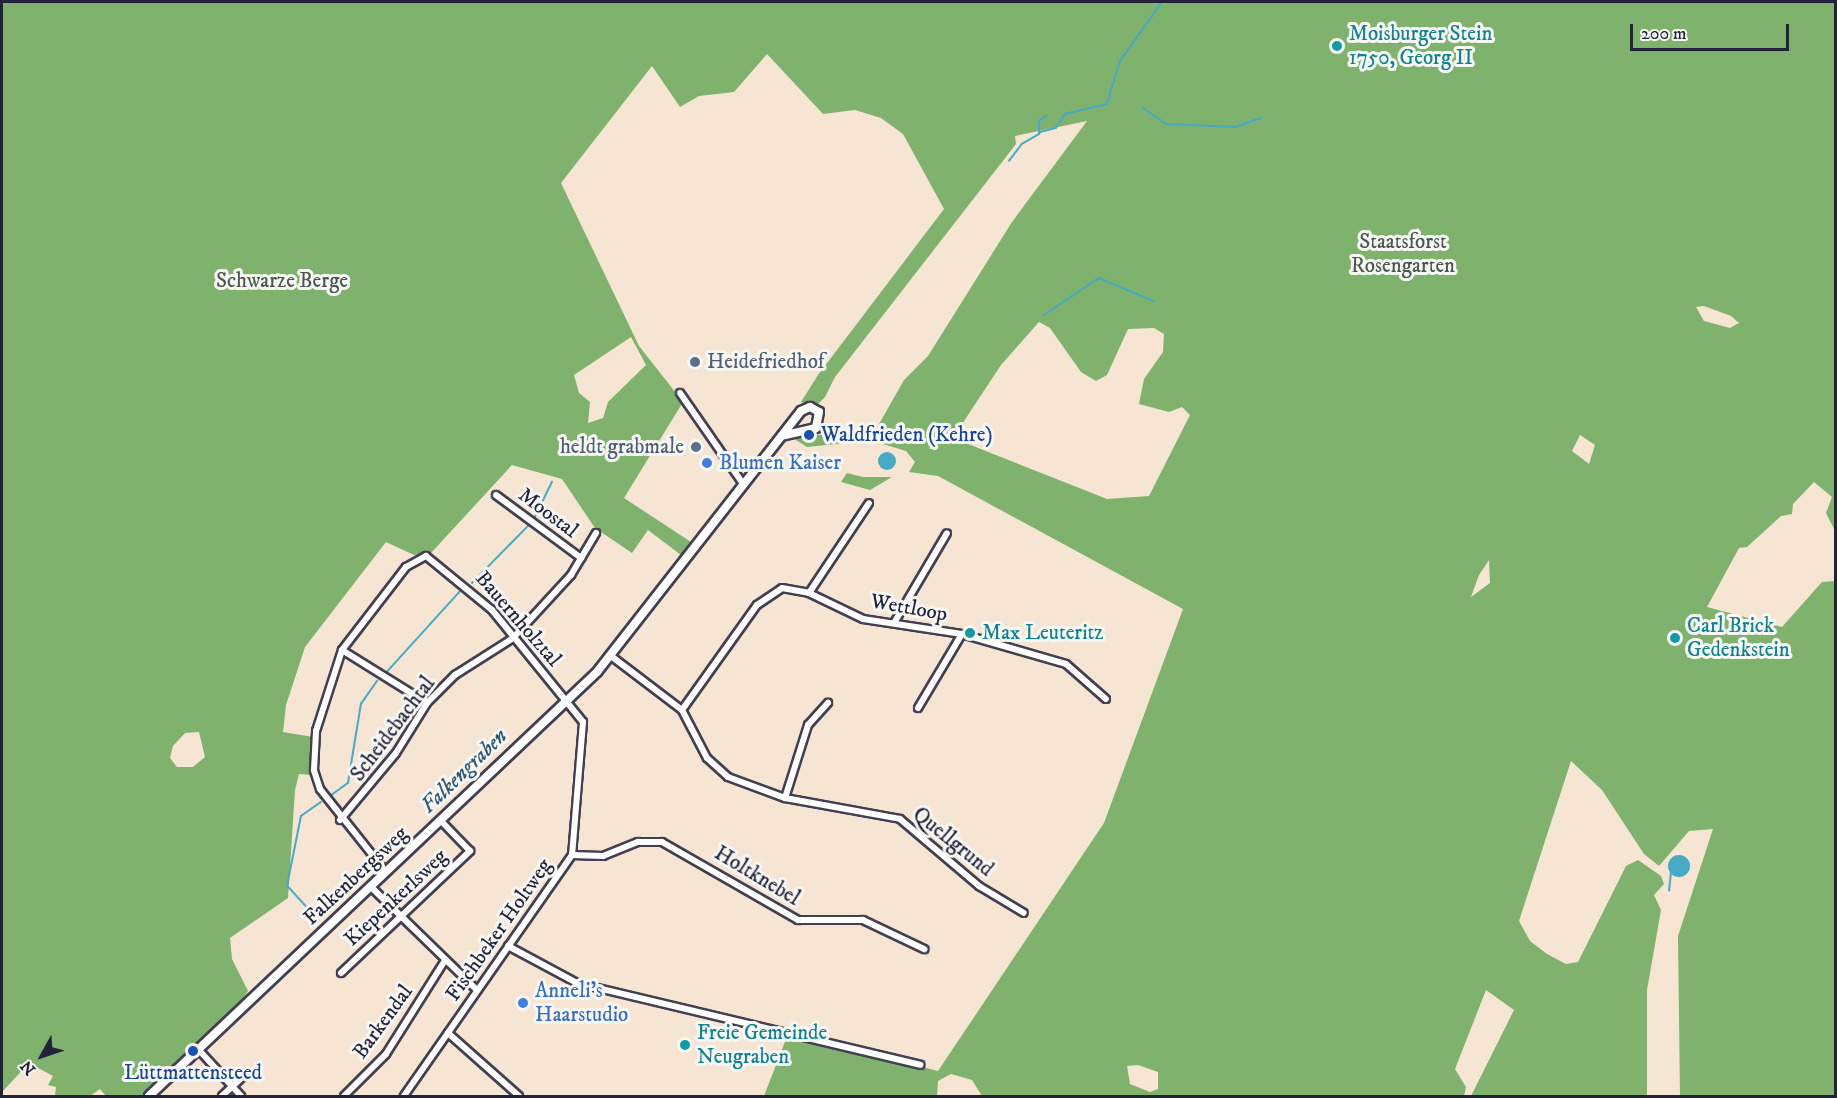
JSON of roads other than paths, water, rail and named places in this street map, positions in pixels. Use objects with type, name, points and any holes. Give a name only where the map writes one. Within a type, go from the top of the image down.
[{"type":"street","points":[[680,393],[744,484]]},
{"type":"street","name":"Falkenbergsweg","points":[[149,1096],[441,821],[611,656],[744,484],[803,409],[819,412],[816,428],[782,436]]},
{"type":"street","name":"Moostal","points":[[496,495],[581,558]]},
{"type":"street","points":[[809,593],[869,503]]},
{"type":"street","name":"Scheidebachtal","points":[[340,820],[396,753],[427,703],[455,675],[513,638],[581,558],[596,533]]},
{"type":"street","points":[[894,623],[947,533]]},
{"type":"street","name":"Bauernholztal","points":[[386,872],[340,820],[320,789],[313,763],[323,698],[342,650],[406,567],[426,556],[466,583],[567,700]]},
{"type":"street","name":"Wettloop","points":[[682,710],[764,598],[782,588],[809,593],[863,620],[962,634],[1066,664],[1106,699]]},
{"type":"street","points":[[918,708],[962,634]]},
{"type":"street","points":[[342,650],[427,703]]},
{"type":"street","name":"Quellgrund","points":[[611,656],[682,710],[707,758],[728,777],[785,798],[900,819],[972,881],[1024,913]]},
{"type":"street","name":"Fischbeker Holtweg","points":[[404,1096],[572,855],[583,722],[567,700]]},
{"type":"street","points":[[785,798],[808,725],[828,703]]},
{"type":"street","name":"Kiepenkerlsweg","points":[[341,973],[470,851],[441,821]]},
{"type":"street","name":"Holtknebel","points":[[572,855],[603,856],[638,842],[662,842],[798,920],[863,920],[924,949]]},
{"type":"street","points":[[370,886],[444,962],[477,990]]},
{"type":"street","points":[[508,946],[577,983],[920,1065]]},
{"type":"street","name":"Barkendal","points":[[344,1096],[386,1054],[444,962]]},
{"type":"street","points":[[448,1033],[519,1096]]},
{"type":"street","points":[[198,1049],[241,1096]]},
{"type":"street","points":[[222,1096],[246,1074]]},
{"type":"water","points":[[887,452],[893,455],[896,461],[893,467],[887,470],[881,467],[878,461],[881,455]]},
{"type":"water","points":[[1679,855],[1687,858],[1690,866],[1687,874],[1679,877],[1671,874],[1668,866],[1671,858]]},
{"type":"waterway","points":[[1040,132],[1056,128],[1065,114],[1107,104],[1120,61],[1162,2]]},
{"type":"waterway","points":[[1142,107],[1166,124],[1235,127],[1261,118]]},
{"type":"waterway","points":[[1009,161],[1022,144],[1039,134],[1039,121],[1046,116]]},
{"type":"waterway","points":[[1044,315],[1099,278],[1154,301]]},
{"type":"waterway","points":[[534,519],[552,482]]},
{"type":"waterway","name":"Falkengraben","points":[[719,510],[735,489]]},
{"type":"waterway","points":[[472,583],[530,524]]},
{"type":"waterway","points":[[385,674],[462,589]]},
{"type":"waterway","name":"Falkengraben","points":[[572,689],[589,673]]},
{"type":"waterway","points":[[330,796],[348,783],[361,704],[377,681]]},
{"type":"waterway","name":"Falkengraben","points":[[391,861],[557,703]]},
{"type":"waterway","points":[[319,921],[287,886],[301,816],[321,802]]},
{"type":"waterway","points":[[1669,891],[1671,873]]},
{"type":"waterway","name":"Falkengraben","points":[[249,996],[377,874]]},
{"type":"waterway","name":"Falkengraben","points":[[142,1096],[232,1011]]},
{"type":"place","name":"Moisburger Stein 1750, Georg II","points":[[1337,46]]},
{"type":"place","name":"Heidefriedhof","points":[[695,362]]},
{"type":"place","name":"Waldfrieden (Kehre)","points":[[809,435]]},
{"type":"place","name":"heldt grabmale","points":[[696,447]]},
{"type":"place","name":"Blumen Kaiser","points":[[707,463]]},
{"type":"place","name":"Max Leuteritz","points":[[970,633]]},
{"type":"place","name":"Carl Brick Gedenkstein","points":[[1675,638]]},
{"type":"place","name":"Anneli's Haarstudio","points":[[523,1003]]},
{"type":"place","name":"Freie Gemeinde Neugraben","points":[[685,1045]]},
{"type":"place","name":"Lüttmattensteed","points":[[193,1051]]},
{"type":"park label","name":"Staatsforst Rosengarten","points":[[1403,254]]},
{"type":"park label","name":"Schwarze Berge","points":[[282,281]]}]
